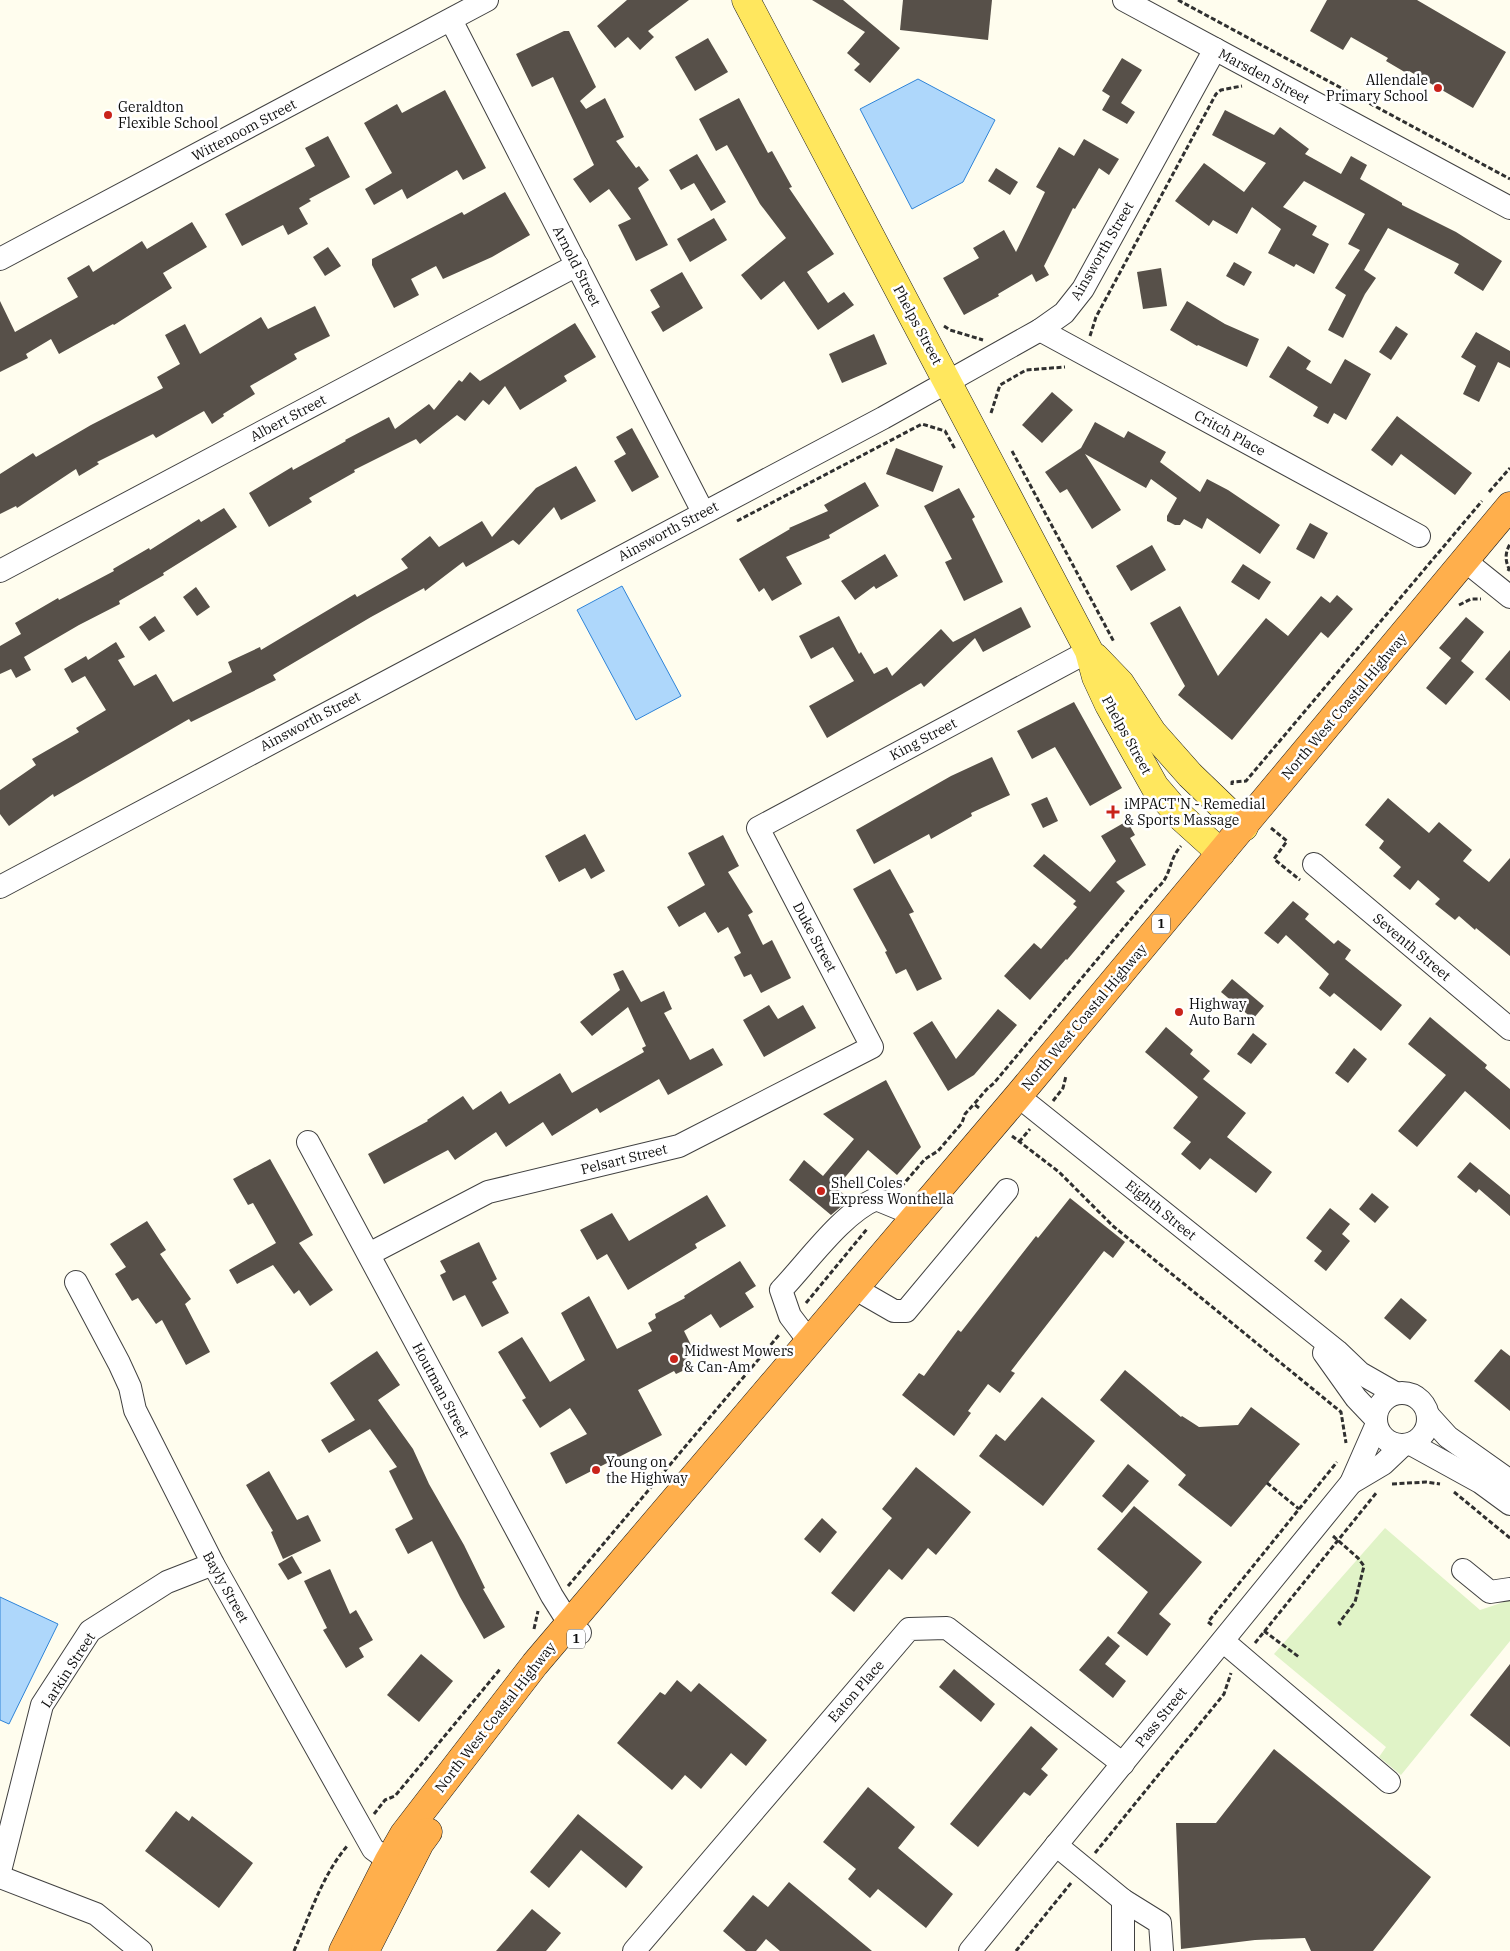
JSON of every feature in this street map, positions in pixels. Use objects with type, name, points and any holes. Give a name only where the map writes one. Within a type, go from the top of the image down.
[{"type":"highway","name":"North West Coastal Highway","points":[[365,1951],[397,1867],[404,1834],[535,1664],[575,1628],[809,1340],[1018,1096],[1510,506]]},
{"type":"highway","name":"North West Coastal Highway","points":[[343,1951],[397,1867]]},
{"type":"main road","name":"Phelps Street","points":[[746,0],[1089,651],[1096,677],[1131,746],[1155,787],[1180,816],[1221,853]]},
{"type":"main road","name":"Phelps Street","points":[[1089,651],[1120,683],[1152,732],[1183,768],[1244,826]]},
{"type":"street","name":"Wittenoom Street","points":[[0,259],[487,0]]},
{"type":"street","name":"Marsden Street","points":[[1124,0],[1510,208]]},
{"type":"street","name":"Arnold Street","points":[[451,20],[704,512]]},
{"type":"street","name":"Ainsworth Street","points":[[0,887],[883,418],[1040,330],[1064,313],[1083,289],[1215,49]]},
{"type":"street","name":"Albert Street","points":[[0,571],[577,265]]},
{"type":"street","name":"Critch Place","points":[[1040,330],[1419,536]]},
{"type":"street","points":[[1464,560],[1510,597]]},
{"type":"street","name":"King Street","points":[[758,828],[1089,651]]},
{"type":"street","name":"Duke Street","points":[[758,828],[872,1047]]},
{"type":"street","name":"Seventh Street","points":[[1314,864],[1510,1029]]},
{"type":"street","name":"Pelsart Street","points":[[369,1254],[488,1192],[678,1146],[872,1047]]},
{"type":"street","name":"Eighth Street","points":[[1018,1096],[1338,1351],[1360,1373],[1395,1394]]},
{"type":"street","name":"Houtman Street","points":[[308,1142],[552,1596],[575,1628]]},
{"type":"street","points":[[854,1288],[894,1311],[906,1310],[1007,1190]]},
{"type":"street","points":[[809,1340],[790,1316],[781,1290],[828,1239],[864,1204],[876,1198],[915,1215]]},
{"type":"street","name":"Bayly Street","points":[[76,1282],[120,1363],[130,1387],[135,1410],[213,1564],[373,1849],[397,1867]]},
{"type":"street","name":"Eighth Street","points":[[1304,1325],[1356,1398],[1376,1422]]},
{"type":"street","points":[[1510,1481],[1448,1438],[1428,1415],[1425,1407],[1412,1395],[1404,1393],[1387,1397],[1376,1410],[1376,1422],[1385,1440],[1393,1444],[1406,1445],[1480,1482],[1510,1504]]},
{"type":"street","points":[[1406,1445],[1419,1440],[1428,1424],[1428,1415]]},
{"type":"street","name":"Pass Street","points":[[1351,1483],[1376,1422]]},
{"type":"street","name":"Pass Street","points":[[970,1951],[1123,1764],[1219,1635],[1351,1483],[1383,1464],[1406,1445]]},
{"type":"street","name":"Larkin Street","points":[[0,1871],[42,1705],[90,1631],[167,1582],[213,1564]]},
{"type":"street","points":[[1463,1570],[1490,1592],[1510,1589]]},
{"type":"street","name":"Eaton Place","points":[[634,1951],[909,1629],[947,1628],[1123,1764]]},
{"type":"street","points":[[1219,1635],[1242,1658],[1389,1782]]},
{"type":"street","points":[[1056,1845],[1123,1900],[1160,1923],[1162,1951]]},
{"type":"street","points":[[0,1877],[96,1914],[141,1951]]},
{"type":"street","points":[[1123,1900],[1124,1951]]},
{"type":"path","points":[[1178,0],[1510,179]]},
{"type":"path","points":[[1091,334],[1096,317],[1216,94],[1221,90],[1243,86],[1248,81]]},
{"type":"path","points":[[994,418],[990,411],[1000,385],[1026,370],[1068,367]]},
{"type":"path","points":[[1010,448],[1118,649]]},
{"type":"path","points":[[1226,782],[1246,781],[1510,468]]},
{"type":"path","points":[[1509,569],[1506,563],[1506,553],[1510,544]]},
{"type":"path","points":[[1232,782],[1232,792]]},
{"type":"path","points":[[900,1188],[925,1159],[938,1151],[962,1123],[965,1114],[994,1083],[1163,883],[1168,876],[1174,854],[1179,848]]},
{"type":"path","points":[[974,1104],[978,1108]]},
{"type":"path","points":[[1019,1142],[1059,1172],[1113,1226],[1341,1412],[1347,1450]]},
{"type":"path","points":[[808,1301],[869,1227]]},
{"type":"path","points":[[568,1586],[781,1333]]},
{"type":"path","points":[[1219,1635],[1208,1622],[1342,1456]]},
{"type":"path","points":[[1391,1484],[1426,1482],[1439,1484],[1454,1492],[1510,1538]]},
{"type":"path","points":[[1267,1483],[1304,1512]]},
{"type":"path","points":[[1095,1853],[1224,1694],[1232,1671],[1242,1658],[1383,1485]]},
{"type":"path","points":[[1326,1531],[1358,1558],[1364,1566],[1355,1602],[1339,1624],[1341,1625]]},
{"type":"path","points":[[529,1634],[535,1627],[538,1610],[542,1605]]},
{"type":"path","points":[[1264,1631],[1299,1657]]},
{"type":"path","points":[[374,1815],[385,1800],[395,1796],[503,1665]]},
{"type":"path","points":[[294,1951],[327,1875],[351,1841]]},
{"type":"path","points":[[1016,1951],[1076,1876]]},
{"type":"green space","points":[[1385,1528],[1480,1610],[1510,1600],[1510,1641],[1401,1775],[1379,1757],[1386,1747],[1274,1654]]},
{"type":"water","points":[[918,79],[995,120],[963,182],[912,209],[860,109]]},
{"type":"water","points":[[622,586],[681,696],[636,720],[577,610]]},
{"type":"water","points":[[0,1597],[58,1624],[9,1724],[0,1720]]},
{"type":"building","points":[[627,0],[689,0],[648,31],[654,37],[640,50],[628,37],[615,48],[597,26]]},
{"type":"building","points":[[812,0],[843,0],[900,48],[870,83],[854,70],[860,64],[847,53],[865,32]]},
{"type":"building","points":[[903,0],[992,0],[988,40],[900,30]]},
{"type":"building","points":[[1327,0],[1417,0],[1506,52],[1473,108],[1409,71],[1408,74],[1386,61],[1388,58],[1351,37],[1343,50],[1310,31]]},
{"type":"building","points":[[564,31],[569,31],[596,87],[580,101],[586,109],[605,98],[624,137],[616,141],[636,168],[639,166],[649,180],[638,188],[668,245],[636,261],[618,225],[631,219],[609,189],[590,203],[573,179],[594,165],[553,77],[532,87],[516,54]]},
{"type":"building","points":[[708,38],[728,72],[695,91],[675,57]]},
{"type":"building","points":[[1122,58],[1142,70],[1121,103],[1135,112],[1127,124],[1102,110],[1110,96],[1102,91]]},
{"type":"building","points":[[445,90],[486,168],[463,180],[457,170],[407,199],[402,189],[374,205],[365,189],[392,173],[364,123],[397,104],[402,113]]},
{"type":"building","points":[[739,98],[768,153],[772,151],[792,187],[789,188],[834,254],[807,272],[828,303],[844,292],[854,305],[818,330],[784,281],[761,300],[741,275],[786,238],[760,204],[727,145],[716,151],[699,119]]},
{"type":"building","points":[[1225,110],[1274,135],[1280,127],[1309,149],[1305,154],[1341,174],[1351,156],[1367,165],[1360,179],[1402,203],[1402,205],[1456,232],[1502,261],[1483,291],[1454,273],[1459,264],[1388,228],[1364,270],[1376,278],[1365,294],[1343,338],[1328,330],[1346,295],[1335,288],[1360,250],[1348,244],[1365,214],[1304,181],[1283,207],[1317,226],[1312,235],[1329,244],[1314,274],[1296,264],[1294,267],[1268,253],[1281,229],[1252,207],[1237,234],[1213,220],[1209,226],[1175,201],[1204,163],[1244,192],[1266,163],[1212,135]]},
{"type":"building","points":[[328,136],[350,177],[309,199],[311,201],[299,208],[308,224],[288,235],[283,225],[242,246],[225,214],[315,166],[305,148]]},
{"type":"building","points":[[1084,139],[1119,159],[1109,175],[1099,168],[1075,209],[1073,208],[1044,266],[1049,275],[1036,282],[1032,274],[998,294],[999,296],[964,315],[943,278],[979,258],[973,248],[1004,230],[1016,252],[1045,192],[1036,187],[1059,147],[1074,156]]},
{"type":"building","points":[[697,154],[726,202],[711,211],[694,183],[681,190],[669,170]]},
{"type":"building","points":[[996,168],[1018,182],[1010,195],[988,181]]},
{"type":"building","points":[[505,192],[530,235],[492,257],[443,279],[436,266],[411,279],[419,295],[394,308],[372,265],[372,259],[462,212],[464,215]]},
{"type":"building","points":[[714,218],[727,240],[690,262],[677,239]]},
{"type":"building","points":[[192,222],[207,247],[163,273],[172,288],[114,325],[59,354],[51,339],[26,354],[28,358],[0,372],[0,301],[15,332],[78,297],[67,278],[89,265],[93,272],[142,241],[147,249]]},
{"type":"building","points":[[328,247],[341,266],[325,276],[313,257]]},
{"type":"building","points":[[1234,262],[1252,272],[1244,286],[1226,276]]},
{"type":"building","points":[[1161,268],[1167,306],[1143,309],[1137,272]]},
{"type":"building","points":[[682,272],[703,308],[663,332],[651,312],[660,307],[650,290]]},
{"type":"building","points":[[1187,301],[1225,324],[1259,339],[1247,367],[1197,346],[1170,330]]},
{"type":"building","points":[[315,306],[330,336],[294,354],[297,359],[250,386],[255,394],[223,414],[224,416],[212,424],[204,411],[156,438],[153,434],[97,462],[99,464],[79,476],[76,469],[17,508],[16,506],[0,514],[0,474],[33,453],[36,457],[91,425],[163,388],[157,377],[180,364],[165,335],[185,324],[200,354],[261,317],[268,329]]},
{"type":"building","points":[[575,323],[596,357],[564,376],[567,381],[520,410],[505,386],[489,405],[483,400],[465,421],[457,415],[420,444],[416,439],[354,470],[355,472],[309,498],[312,502],[269,527],[249,493],[292,467],[293,470],[389,417],[395,429],[429,404],[434,410],[459,380],[462,382],[470,372],[480,381]]},
{"type":"building","points":[[1396,326],[1408,334],[1391,360],[1379,352]]},
{"type":"building","points":[[1476,332],[1510,351],[1510,368],[1498,362],[1479,402],[1463,394],[1476,366],[1461,357]]},
{"type":"building","points":[[874,334],[887,364],[842,383],[829,354]]},
{"type":"building","points":[[1288,346],[1311,361],[1306,369],[1331,384],[1345,359],[1371,374],[1346,420],[1334,413],[1328,424],[1313,416],[1318,407],[1269,377]]},
{"type":"building","points":[[1052,392],[1073,410],[1042,443],[1022,425]]},
{"type":"building","points":[[1397,416],[1472,473],[1455,495],[1401,454],[1392,466],[1371,450]]},
{"type":"building","points":[[1095,422],[1124,438],[1128,431],[1166,452],[1160,462],[1200,492],[1207,479],[1228,490],[1280,525],[1260,554],[1207,518],[1202,529],[1184,519],[1180,525],[1175,525],[1167,521],[1167,516],[1177,498],[1151,479],[1146,488],[1085,454],[1121,510],[1092,529],[1067,489],[1060,493],[1045,472],[1081,448]]},
{"type":"building","points":[[632,428],[659,477],[632,492],[614,461],[626,454],[616,437]]},
{"type":"building","points":[[896,448],[943,466],[933,492],[886,474]]},
{"type":"building","points":[[576,466],[596,501],[561,520],[554,507],[519,545],[513,540],[466,567],[463,562],[425,591],[424,588],[371,617],[273,675],[276,680],[191,722],[189,719],[54,797],[53,794],[9,826],[0,814],[0,790],[36,765],[32,759],[79,732],[76,728],[106,710],[85,676],[72,683],[64,669],[86,656],[88,660],[116,642],[125,657],[118,660],[134,686],[156,674],[173,702],[232,672],[228,662],[260,647],[261,650],[355,594],[357,597],[408,568],[401,559],[430,536],[439,547],[482,521],[492,537],[536,488]]},
{"type":"building","points":[[865,482],[879,506],[829,535],[830,538],[786,557],[802,584],[772,601],[764,588],[759,592],[739,559],[789,528],[828,511],[824,505]]},
{"type":"building","points":[[959,488],[975,517],[972,519],[1003,582],[964,601],[945,562],[952,559],[924,506]]},
{"type":"building","points":[[224,508],[237,527],[163,573],[164,575],[119,601],[120,604],[24,657],[31,670],[16,678],[11,669],[0,674],[0,646],[21,634],[15,623],[58,598],[59,600],[114,571],[113,569],[149,548],[150,550],[199,519],[201,522]]},
{"type":"building","points":[[1310,523],[1328,533],[1314,559],[1296,549]]},
{"type":"building","points":[[1152,545],[1166,570],[1131,591],[1116,566]]},
{"type":"building","points":[[885,554],[898,576],[876,589],[874,586],[855,600],[841,581]]},
{"type":"building","points":[[1243,564],[1271,582],[1259,600],[1231,582]]},
{"type":"building","points":[[196,587],[210,607],[197,616],[183,597]]},
{"type":"building","points":[[1337,595],[1353,609],[1328,638],[1321,632],[1232,740],[1178,695],[1185,686],[1150,623],[1180,606],[1218,676],[1266,618],[1288,636],[1321,596],[1330,603]]},
{"type":"building","points":[[1021,607],[1031,627],[983,652],[975,638],[924,687],[921,683],[827,738],[809,706],[854,681],[833,647],[811,659],[799,636],[839,616],[859,654],[861,652],[874,674],[887,667],[892,676],[941,629],[953,642]]},
{"type":"building","points":[[155,616],[165,631],[149,641],[139,627]]},
{"type":"building","points":[[1466,617],[1484,632],[1461,661],[1474,672],[1446,705],[1426,688],[1451,658],[1439,648]]},
{"type":"building","points":[[1510,650],[1510,701],[1485,679]]},
{"type":"building","points":[[1074,702],[1122,788],[1090,806],[1055,747],[1032,759],[1017,731]]},
{"type":"building","points":[[992,757],[1010,795],[971,813],[972,816],[931,839],[929,834],[874,864],[856,830],[951,776]]},
{"type":"building","points":[[1047,797],[1058,821],[1043,828],[1031,804]]},
{"type":"building","points":[[1388,798],[1429,833],[1439,822],[1472,850],[1463,861],[1489,882],[1510,858],[1510,956],[1459,916],[1455,920],[1435,904],[1440,899],[1418,880],[1410,890],[1393,876],[1401,867],[1379,848],[1384,841],[1365,825]]},
{"type":"building","points":[[1127,821],[1135,835],[1130,838],[1146,865],[1116,882],[1125,891],[1067,960],[1030,1000],[1004,976],[1034,943],[1041,949],[1077,907],[1073,904],[1076,901],[1033,866],[1044,854],[1090,892],[1116,861],[1101,836]]},
{"type":"building","points":[[585,834],[605,871],[591,879],[585,868],[559,882],[545,856]]},
{"type":"building","points":[[723,835],[739,866],[728,872],[753,912],[748,915],[763,945],[772,940],[791,978],[761,993],[751,974],[744,977],[734,957],[741,953],[728,927],[718,933],[705,912],[679,927],[667,907],[705,885],[688,853]]},
{"type":"building","points":[[890,869],[914,912],[909,914],[942,979],[917,991],[906,969],[896,974],[885,952],[887,951],[853,889]]},
{"type":"building","points":[[1293,901],[1309,914],[1305,919],[1334,944],[1338,940],[1351,950],[1345,959],[1402,1005],[1381,1031],[1334,993],[1330,997],[1319,988],[1329,974],[1286,935],[1278,944],[1264,933]]},
{"type":"building","points":[[623,970],[641,1002],[664,991],[672,1009],[664,1013],[690,1060],[713,1048],[723,1065],[668,1095],[659,1079],[600,1113],[597,1108],[552,1136],[543,1122],[506,1147],[496,1132],[455,1160],[448,1150],[384,1184],[368,1154],[428,1121],[463,1096],[473,1110],[501,1091],[509,1104],[560,1073],[572,1093],[644,1052],[642,1048],[646,1046],[628,1007],[592,1036],[580,1022],[620,990],[613,974]]},
{"type":"building","points":[[1232,979],[1264,1006],[1253,1019],[1221,992]]},
{"type":"building","points":[[769,1005],[778,1019],[803,1005],[816,1028],[764,1057],[743,1020]]},
{"type":"building","points":[[998,1009],[1017,1025],[974,1075],[948,1091],[913,1033],[932,1021],[956,1059]]},
{"type":"building","points":[[1430,1017],[1487,1065],[1485,1068],[1510,1089],[1510,1130],[1465,1091],[1417,1147],[1398,1131],[1446,1075],[1408,1044]]},
{"type":"building","points":[[1166,1027],[1193,1050],[1190,1054],[1210,1071],[1203,1079],[1246,1113],[1227,1137],[1272,1172],[1256,1193],[1210,1158],[1200,1170],[1181,1154],[1191,1142],[1173,1128],[1198,1097],[1145,1052]]},
{"type":"building","points":[[1253,1033],[1267,1044],[1251,1064],[1237,1054]]},
{"type":"building","points":[[1354,1048],[1367,1059],[1348,1083],[1335,1073]]},
{"type":"building","points":[[886,1080],[921,1147],[897,1175],[868,1150],[836,1188],[850,1199],[831,1215],[789,1180],[804,1160],[823,1176],[854,1139],[823,1114]]},
{"type":"building","points":[[270,1159],[313,1235],[299,1243],[333,1290],[310,1306],[299,1290],[294,1294],[273,1265],[237,1284],[229,1270],[276,1243],[253,1203],[248,1205],[233,1179]]},
{"type":"building","points":[[1470,1162],[1510,1195],[1510,1216],[1479,1189],[1476,1193],[1457,1177]]},
{"type":"building","points":[[1372,1193],[1389,1207],[1375,1223],[1359,1209]]},
{"type":"building","points":[[707,1195],[726,1226],[695,1244],[697,1248],[628,1290],[607,1254],[597,1260],[580,1230],[612,1213],[629,1241]]},
{"type":"building","points":[[1070,1198],[1125,1242],[1113,1258],[1104,1251],[1011,1371],[1015,1373],[1000,1393],[988,1384],[968,1411],[971,1413],[954,1436],[902,1395],[919,1373],[924,1376],[958,1330],[961,1332],[1036,1236],[1038,1238]]},
{"type":"building","points":[[1330,1208],[1350,1224],[1342,1234],[1350,1241],[1326,1271],[1314,1261],[1322,1251],[1306,1238]]},
{"type":"building","points":[[147,1221],[166,1250],[160,1254],[191,1299],[185,1304],[210,1352],[186,1365],[162,1320],[156,1324],[138,1298],[132,1301],[115,1274],[126,1267],[110,1244]]},
{"type":"building","points":[[479,1242],[497,1279],[492,1282],[509,1313],[482,1327],[465,1295],[453,1301],[440,1275],[446,1272],[440,1261]]},
{"type":"building","points":[[740,1261],[756,1286],[745,1293],[754,1307],[720,1328],[711,1314],[684,1331],[692,1347],[683,1352],[691,1367],[676,1374],[674,1371],[638,1390],[662,1435],[566,1484],[550,1453],[587,1434],[570,1408],[540,1428],[522,1400],[526,1398],[498,1352],[522,1337],[550,1382],[585,1360],[561,1313],[589,1296],[617,1349],[652,1331],[648,1323],[656,1318],[655,1314],[685,1298],[684,1296]]},
{"type":"building","points":[[1401,1298],[1427,1320],[1410,1340],[1384,1318]]},
{"type":"building","points":[[1501,1349],[1510,1356],[1510,1411],[1474,1381]]},
{"type":"building","points":[[377,1351],[400,1385],[378,1400],[413,1449],[429,1484],[464,1545],[485,1588],[483,1589],[505,1627],[484,1639],[460,1597],[432,1541],[408,1554],[395,1529],[413,1519],[389,1471],[397,1467],[370,1429],[329,1453],[321,1440],[355,1420],[330,1383]]},
{"type":"building","points":[[1125,1370],[1181,1417],[1199,1427],[1238,1425],[1251,1407],[1300,1444],[1231,1527],[1178,1485],[1186,1475],[1100,1400]]},
{"type":"building","points":[[1042,1397],[1095,1441],[1043,1506],[979,1456],[996,1434],[1005,1441]]},
{"type":"building","points":[[1128,1464],[1149,1481],[1122,1513],[1102,1496]]},
{"type":"building","points":[[916,1467],[971,1512],[936,1555],[928,1548],[902,1580],[889,1569],[854,1612],[831,1593],[892,1518],[882,1509]]},
{"type":"building","points":[[269,1471],[297,1520],[308,1515],[321,1541],[283,1559],[271,1532],[273,1531],[246,1485]]},
{"type":"building","points":[[1134,1506],[1202,1562],[1159,1614],[1171,1624],[1147,1656],[1117,1633],[1148,1592],[1097,1549]]},
{"type":"building","points":[[822,1518],[837,1532],[820,1553],[804,1539]]},
{"type":"building","points":[[292,1556],[302,1573],[288,1580],[278,1564]]},
{"type":"building","points":[[330,1569],[350,1614],[356,1610],[373,1640],[359,1648],[364,1657],[346,1668],[323,1630],[327,1628],[304,1581]]},
{"type":"building","points":[[1108,1636],[1120,1646],[1105,1664],[1126,1681],[1113,1698],[1079,1670]]},
{"type":"building","points":[[421,1654],[453,1681],[419,1722],[387,1695]]},
{"type":"building","points":[[1510,1664],[1510,1747],[1470,1715]]},
{"type":"building","points":[[954,1669],[995,1704],[981,1722],[939,1687]]},
{"type":"building","points":[[677,1680],[691,1692],[699,1683],[767,1740],[746,1766],[731,1753],[701,1789],[685,1775],[672,1790],[617,1743],[660,1692],[665,1695]]},
{"type":"building","points":[[1031,1726],[1058,1749],[1041,1769],[1048,1775],[1030,1796],[1024,1792],[978,1847],[950,1824]]},
{"type":"building","points":[[1274,1749],[1431,1877],[1373,1951],[1311,1951],[1305,1938],[1255,1940],[1181,1949],[1176,1823],[1216,1823]]},
{"type":"building","points":[[868,1787],[915,1827],[898,1848],[953,1894],[926,1928],[878,1889],[870,1898],[848,1879],[856,1869],[823,1842]]},
{"type":"building","points":[[176,1811],[189,1821],[192,1816],[253,1863],[219,1908],[145,1851]]},
{"type":"building","points":[[578,1814],[643,1867],[626,1888],[581,1850],[549,1888],[530,1872]]},
{"type":"building","points":[[789,1882],[872,1951],[780,1951],[766,1939],[756,1951],[746,1951],[723,1931],[753,1895],[768,1907]]},
{"type":"building","points":[[532,1909],[561,1933],[546,1951],[496,1951]]},
{"type":"place","name":"Allendale Primary School","points":[[1438,88]]},
{"type":"place","name":"Geraldton Flexible School","points":[[108,115]]},
{"type":"place","name":"iMPACT'N - Remedial & Sports Massage","points":[[1113,812]]},
{"type":"place","name":"Highway Auto Barn","points":[[1179,1012]]},
{"type":"place","name":"Shell Coles Express Wonthella","points":[[821,1191]]},
{"type":"place","name":"Midwest Mowers & Can-Am","points":[[674,1359]]},
{"type":"place","name":"Young on the Highway","points":[[596,1470]]}]
